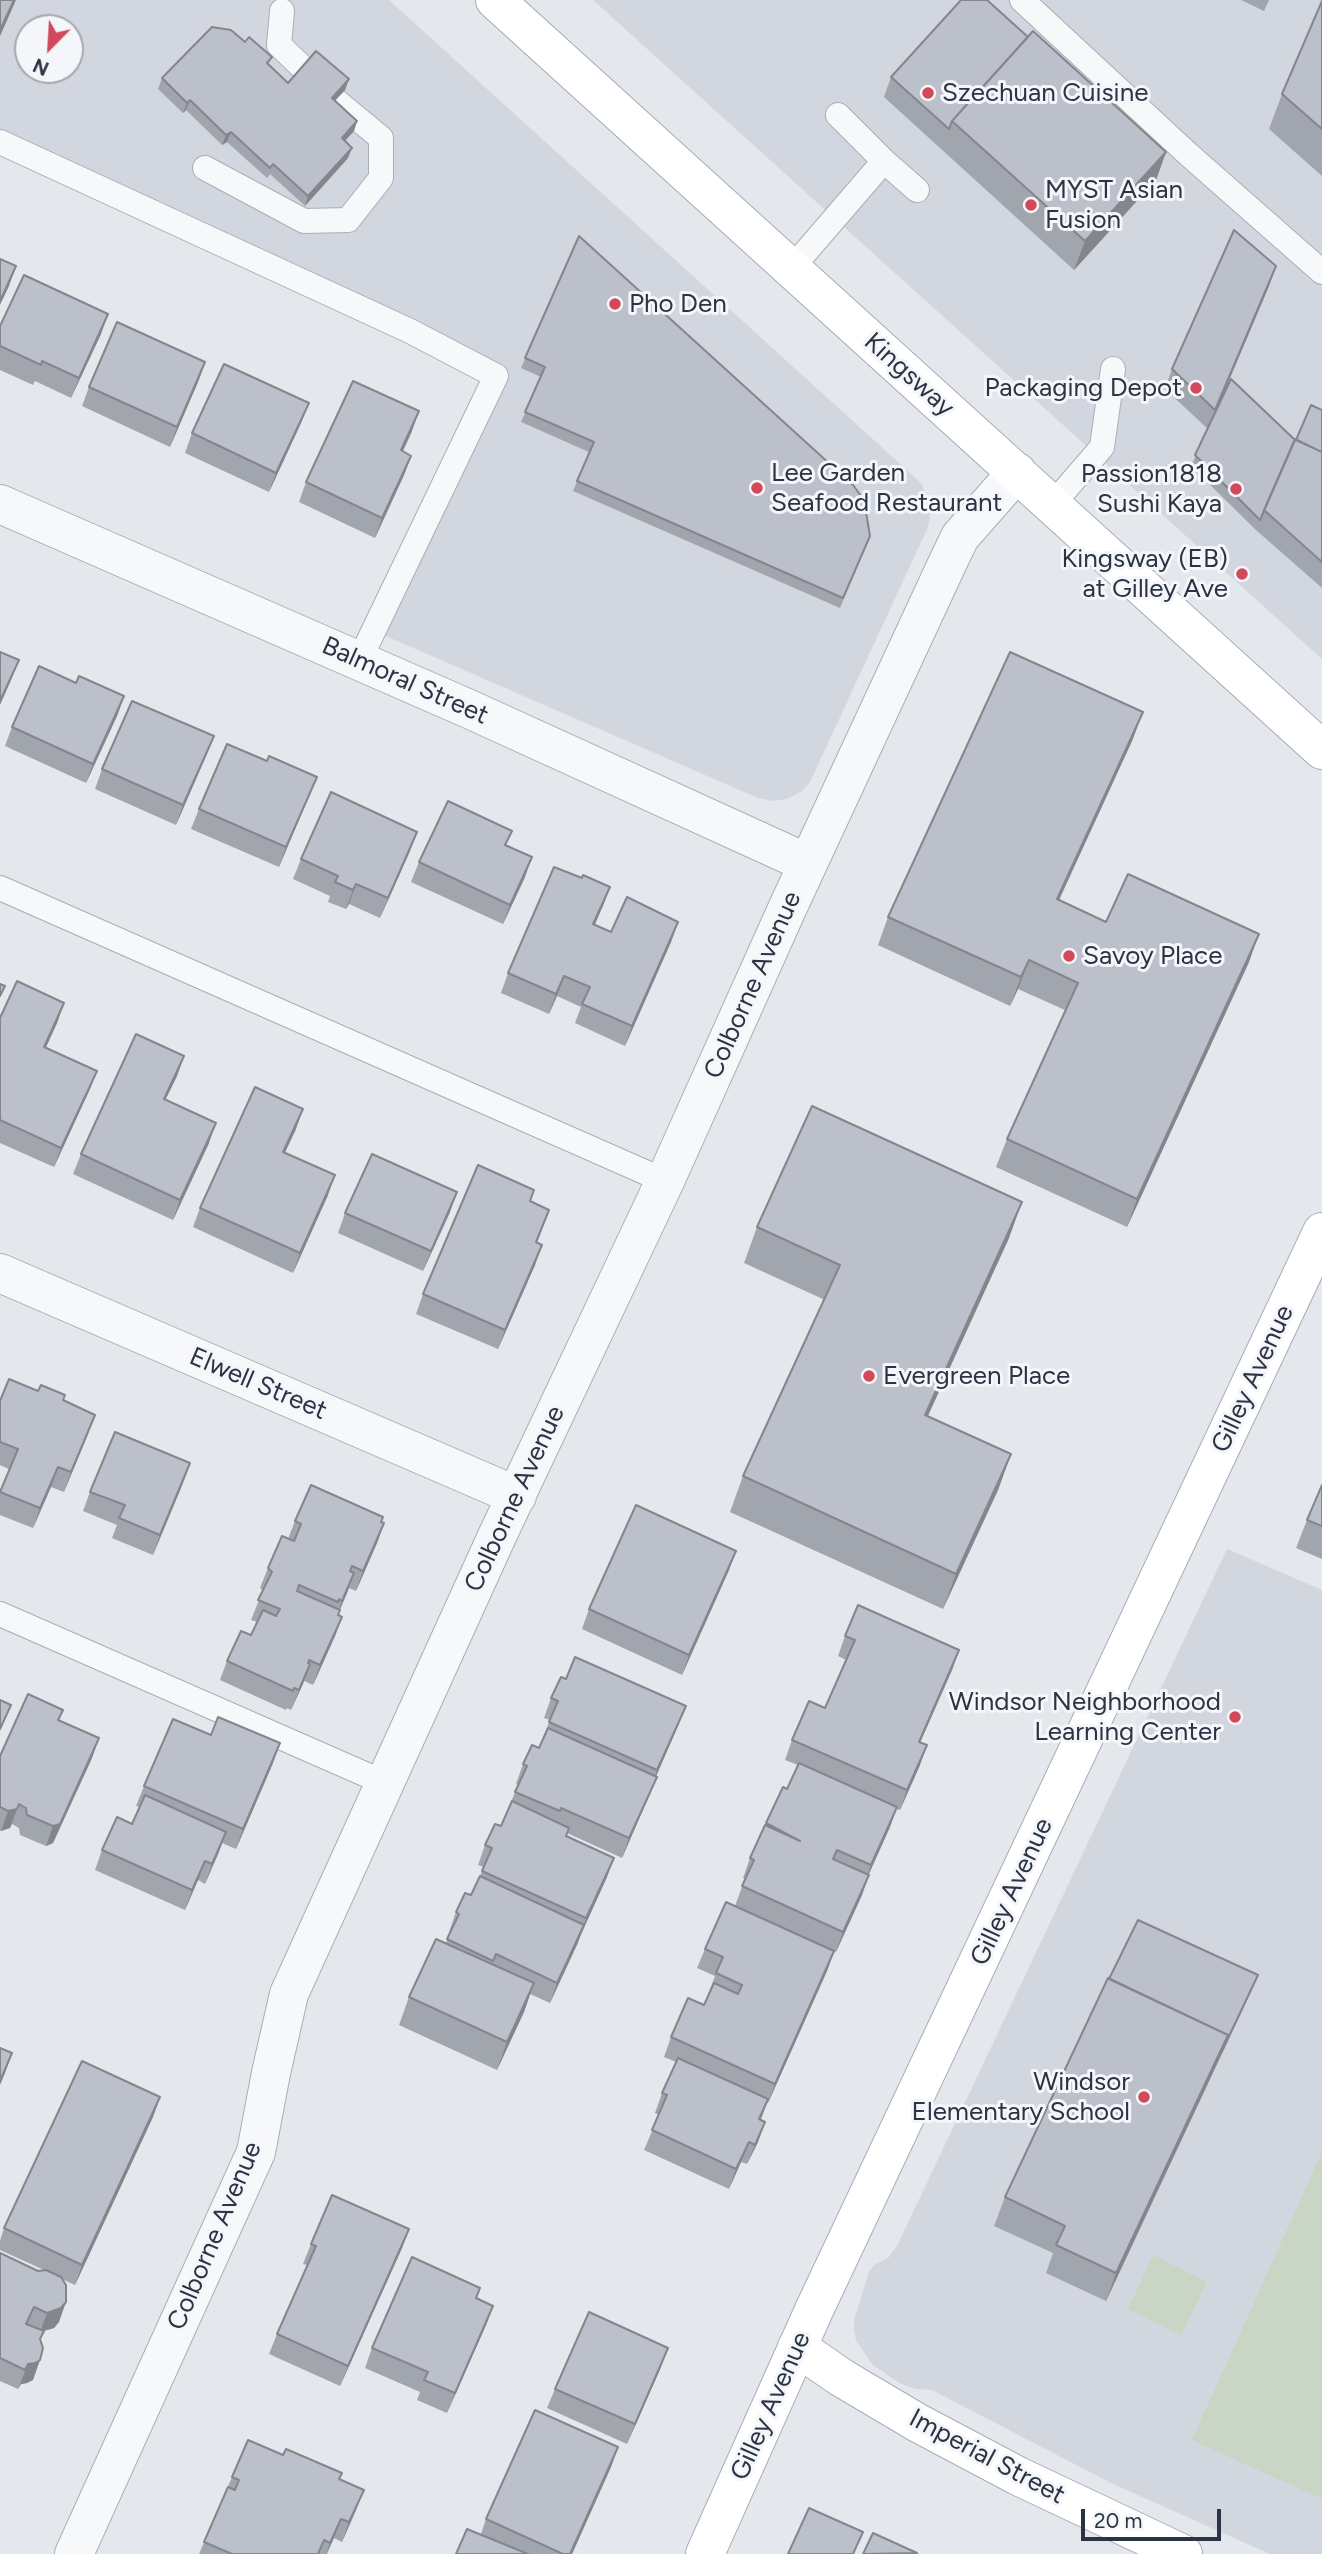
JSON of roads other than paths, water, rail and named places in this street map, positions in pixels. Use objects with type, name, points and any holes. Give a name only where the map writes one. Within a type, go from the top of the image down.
[{"type":"street","name":"Kingsway","points":[[495,0],[1322,750]]},
{"type":"street","name":"Colborne Avenue","points":[[74,2554],[256,2152],[289,1994],[517,1496],[665,1181],[807,863],[960,537],[1017,472]]},
{"type":"street","name":"Balmoral Street","points":[[0,505],[359,661],[807,863]]},
{"type":"street","name":"Gilley Avenue","points":[[705,2554],[797,2347],[1322,1232]]},
{"type":"street","name":"Elwell Street","points":[[0,1273],[517,1496]]},
{"type":"street","name":"Imperial Street","points":[[797,2347],[842,2378],[918,2423],[1018,2476],[1183,2554]]},
{"type":"lane","points":[[1022,0],[1322,272]]},
{"type":"lane","points":[[282,11],[278,45],[305,70]]},
{"type":"lane","points":[[205,168],[304,221],[348,220],[381,178],[381,138],[335,100]]},
{"type":"lane","points":[[838,115],[917,190]]},
{"type":"lane","points":[[0,142],[410,331],[496,376],[359,661]]},
{"type":"lane","points":[[791,269],[884,161]]},
{"type":"lane","points":[[1053,504],[1102,447],[1113,369]]},
{"type":"lane","points":[[0,888],[665,1181]]},
{"type":"lane","points":[[0,1614],[385,1783]]},
{"type":"place","name":"Szechuan Cuisine","points":[[928,93]]},
{"type":"place","name":"MYST Asian Fusion","points":[[1031,205]]},
{"type":"place","name":"Pho Den","points":[[615,304]]},
{"type":"place","name":"Packaging Depot","points":[[1196,388]]},
{"type":"place","name":"Lee Garden Seafood Restaurant","points":[[757,488]]},
{"type":"place","name":"Passion1818 Sushi Kaya","points":[[1236,489]]},
{"type":"place","name":"Kingsway (EB) at Gilley Ave","points":[[1242,574]]},
{"type":"place","name":"Savoy Place","points":[[1069,956]]},
{"type":"place","name":"Evergreen Place","points":[[869,1376]]},
{"type":"place","name":"Windsor Neighborhood Learning Center","points":[[1235,1717]]},
{"type":"place","name":"Windsor Elementary School","points":[[1144,2097]]}]
